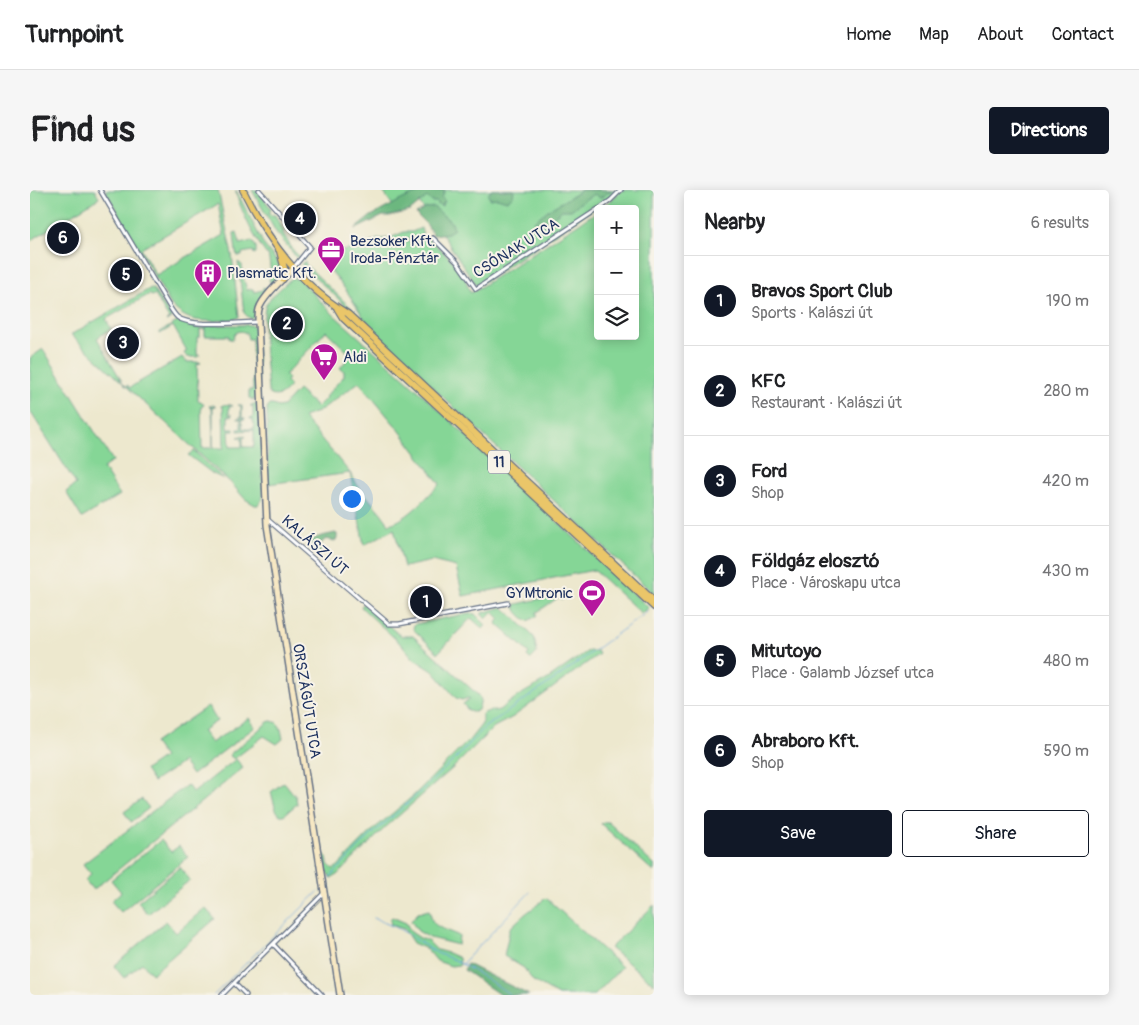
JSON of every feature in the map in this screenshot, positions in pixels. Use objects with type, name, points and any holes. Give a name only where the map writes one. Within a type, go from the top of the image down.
[{"type":"main road","name":"11","points":[[243,190],[259,220],[294,268],[336,307],[348,314],[654,601]]},
{"type":"main road","points":[[280,250],[285,271],[283,279]]},
{"type":"main road","name":"KALÁSZI ÚT","points":[[266,519],[259,309],[262,302],[294,268]]},
{"type":"main road","name":"11","points":[[336,307],[344,318],[654,607]]},
{"type":"main road","name":"ORSZÁGÚT UTCA","points":[[266,519],[340,995]]},
{"type":"street","points":[[100,190],[177,317],[203,324],[258,322]]},
{"type":"street","points":[[259,190],[310,246],[294,268]]},
{"type":"street","name":"CSÓNAK UTCA","points":[[604,205],[621,190]]},
{"type":"street","name":"CSÓNAK UTCA","points":[[433,238],[457,262],[476,289],[594,212]]},
{"type":"street","name":"KALÁSZI ÚT","points":[[266,519],[389,624],[399,624],[508,602]]},
{"type":"street","points":[[222,995],[324,890]]},
{"type":"street","points":[[273,944],[322,995]]},
{"type":"street","points":[[234,983],[246,995]]},
{"type":"green space","points":[[30,190],[95,190],[99,198],[30,241]]},
{"type":"green space","points":[[105,190],[218,190],[232,255],[239,317],[230,320],[201,321],[186,317],[171,305]],"holes":[[[218,204],[224,235],[156,275],[141,249]]]},
{"type":"green space","points":[[236,190],[264,245],[282,268],[282,275],[274,283],[269,281],[271,273],[268,254],[261,247],[249,225]]},
{"type":"green space","points":[[252,190],[257,190],[270,207],[269,213],[275,215],[290,246],[299,256],[297,258],[276,232]]},
{"type":"green space","points":[[382,190],[619,190],[599,205],[594,205],[594,208],[477,286],[417,200],[398,213]]},
{"type":"green space","points":[[424,190],[445,190],[442,198],[445,201],[442,206],[438,205],[437,202],[432,202],[427,197],[410,211],[383,216],[356,229],[371,216]]},
{"type":"green space","points":[[492,190],[514,190],[513,196],[507,201],[497,198],[490,199],[488,195]]},
{"type":"green space","points":[[582,190],[612,190],[600,198],[594,194],[571,210],[562,210],[542,226],[536,225],[534,221],[548,210]]},
{"type":"green space","points":[[622,190],[654,190],[654,594],[392,349],[377,332],[376,334],[302,265],[305,262],[367,323],[348,293],[320,256],[391,243],[427,239],[460,269],[471,293],[594,214],[594,340],[639,340],[639,205],[605,205]]},
{"type":"green space","points":[[434,207],[452,223],[454,229],[448,233],[433,235],[427,225],[416,214],[426,208]]},
{"type":"green space","points":[[421,228],[423,236],[355,247],[358,244],[364,245],[378,239],[390,238]]},
{"type":"green space","points":[[237,232],[240,244],[252,241],[256,247],[256,253],[254,254],[253,251],[242,253],[242,256],[238,256],[234,233]]},
{"type":"green space","points":[[238,262],[242,265],[247,290],[253,289],[254,292],[263,290],[263,287],[267,290],[259,301],[252,318],[249,318],[244,313]]},
{"type":"green space","points":[[293,278],[300,280],[334,315],[421,393],[649,608],[641,613],[594,570],[463,596],[456,567],[432,561],[404,567],[394,529],[364,545],[350,473],[268,484],[267,408],[269,405],[283,406],[298,390],[317,407],[344,376],[344,371],[340,368],[351,355],[326,331],[285,375],[288,379],[286,381],[290,386],[288,389],[279,395],[270,395],[264,346],[264,312],[269,300]],"holes":[[[359,382],[400,431],[440,484],[410,513],[389,524],[358,486],[350,473],[303,417],[318,412]]]},
{"type":"green space","points":[[151,288],[172,318],[166,321],[169,319],[155,295],[151,296],[150,294],[106,319],[111,329],[97,338],[123,383],[72,334]]},
{"type":"green space","points":[[179,321],[198,327],[193,326],[195,328],[205,328],[209,325],[253,326],[256,331],[258,398],[252,400],[249,398],[249,390],[253,390],[252,339],[248,339],[247,334],[238,332],[233,339],[229,339],[229,336],[205,336],[205,329],[200,329],[200,337],[197,337],[197,355],[200,355],[198,357],[187,357],[184,353],[187,351],[173,326],[160,334],[160,332]]},
{"type":"green space","points":[[43,349],[113,461],[103,468],[120,495],[82,518],[66,492],[76,484],[30,411],[30,358]]},
{"type":"green space","points":[[182,357],[186,362],[200,362],[197,364],[198,401],[201,401],[204,405],[201,407],[202,448],[224,448],[223,406],[221,406],[227,404],[233,406],[229,406],[229,414],[232,416],[228,416],[228,429],[234,429],[234,431],[229,431],[230,447],[242,447],[242,437],[238,437],[243,435],[246,437],[243,437],[243,447],[254,447],[254,430],[238,431],[238,429],[241,429],[241,419],[238,418],[241,418],[241,406],[238,405],[242,405],[242,418],[245,418],[242,419],[243,429],[254,429],[253,419],[250,419],[253,417],[253,406],[250,406],[255,404],[259,406],[263,495],[258,505],[245,499],[231,483],[126,386],[128,385],[129,388]]},
{"type":"green space","points":[[213,405],[216,406],[213,407],[213,448],[212,407],[209,406]]},
{"type":"green space","points":[[194,451],[224,479],[213,474],[188,455]]},
{"type":"green space","points":[[337,534],[337,539],[335,541],[326,539],[321,543],[322,551],[317,553],[312,548],[312,540]]},
{"type":"green space","points":[[563,594],[564,598],[561,600],[559,597],[528,621],[515,608],[517,604]]},
{"type":"green space","points":[[364,604],[397,633],[402,636],[413,636],[477,694],[481,700],[478,710],[475,712],[469,711],[463,704],[470,699],[462,700],[456,698],[433,671],[414,659],[403,646],[361,607]]},
{"type":"green space","points":[[503,607],[534,637],[537,653],[531,659],[527,656],[529,653],[496,623],[500,619],[493,612],[486,619],[482,615],[482,613]]},
{"type":"green space","points":[[470,613],[475,614],[486,625],[483,629],[471,618],[438,653],[413,629],[416,624]]},
{"type":"green space","points":[[588,651],[597,651],[599,654],[513,717],[494,727],[454,767],[387,826],[337,875],[331,878],[328,874],[323,855],[327,857],[328,864],[333,869],[337,867],[374,829],[413,796],[471,738],[482,724],[482,714],[491,710],[499,710]]},
{"type":"green space","points":[[208,706],[217,721],[202,731],[211,743],[249,718],[255,727],[192,775],[183,762],[153,782],[145,770],[164,757],[154,743]]},
{"type":"green space","points":[[268,722],[277,723],[281,730],[283,739],[277,744],[264,736],[234,759],[229,755]]},
{"type":"green space","points":[[236,759],[243,768],[93,890],[85,880],[91,874],[83,864],[187,785],[193,793]]},
{"type":"green space","points":[[284,782],[296,797],[297,804],[284,815],[280,815],[276,810],[271,792]]},
{"type":"green space","points":[[142,799],[149,808],[131,822],[124,812]]},
{"type":"green space","points":[[608,822],[654,865],[654,872],[601,824]]},
{"type":"green space","points":[[161,840],[171,852],[179,846],[188,857],[121,912],[111,901],[121,892],[111,880]]},
{"type":"green space","points":[[180,867],[190,880],[148,914],[138,902]]},
{"type":"green space","points":[[546,898],[622,967],[595,995],[558,995],[533,981],[524,968],[504,956],[510,928]]},
{"type":"green space","points":[[654,905],[654,984],[610,948]]},
{"type":"green space","points":[[205,908],[215,919],[152,974],[142,963],[124,978],[114,966],[166,921],[176,933]]},
{"type":"green space","points":[[429,910],[432,921],[435,924],[459,936],[458,945],[430,938],[418,931],[411,921],[418,913]]},
{"type":"green space","points":[[392,917],[406,923],[411,932],[428,941],[437,950],[459,958],[460,965],[451,966],[437,961],[427,949],[413,943],[404,929],[391,925],[390,919]]},
{"type":"green space","points":[[467,964],[529,995],[500,995],[464,970]]},
{"type":"waterway","points":[[327,880],[371,835],[455,759],[485,727],[647,612]]},
{"type":"waterway","points":[[214,995],[318,892]]},
{"type":"waterway","points":[[462,964],[530,892]]},
{"type":"waterway","points":[[374,918],[401,930],[437,953],[455,960],[511,995]]},
{"type":"place","name":"Földgáz elosztó","points":[[300,219]]},
{"type":"place","name":"Abraboro Kft.","points":[[63,238]]},
{"type":"place","name":"Bezsoker Kft. Iroda-Pénztár","points":[[331,274]]},
{"type":"place","name":"Mitutoyo","points":[[126,275]]},
{"type":"place","name":"Plasmatic Kft.","points":[[208,297]]},
{"type":"place","name":"KFC","points":[[287,324]]},
{"type":"place","name":"Ford","points":[[123,343]]},
{"type":"place","name":"Aldi","points":[[324,381]]},
{"type":"place","name":"Bravos Sport Club","points":[[426,602]]},
{"type":"place","name":"GYMtronic","points":[[592,617]]}]
